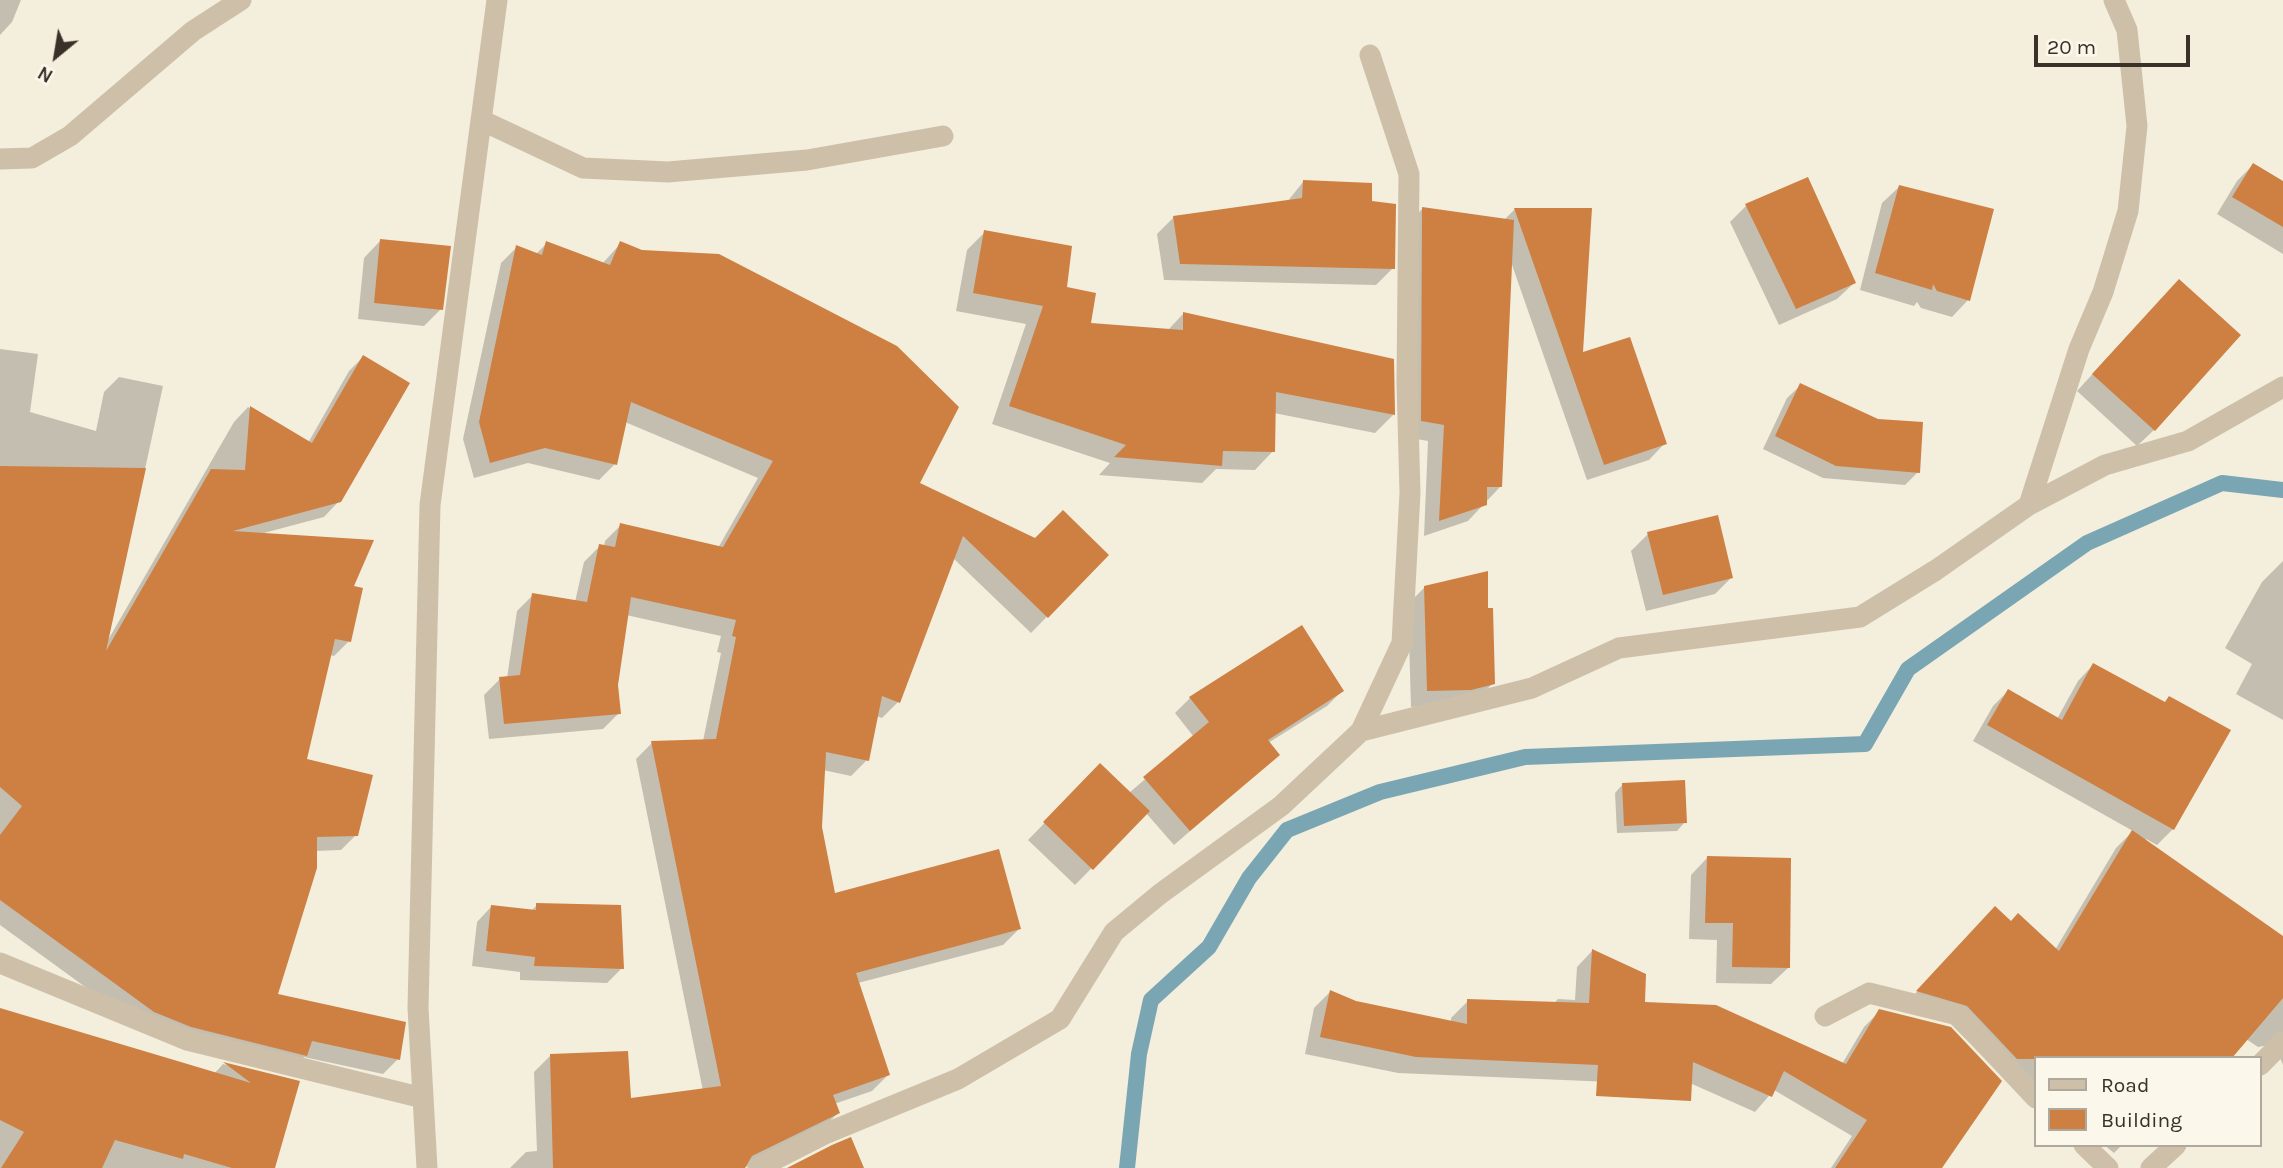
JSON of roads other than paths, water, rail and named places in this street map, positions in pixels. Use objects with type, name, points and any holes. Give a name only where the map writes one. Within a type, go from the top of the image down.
[{"type":"street","points":[[0,159],[32,158],[70,136],[193,32],[241,0]]},
{"type":"street","points":[[427,1168],[418,1008],[430,505],[497,0]]},
{"type":"street","points":[[2029,505],[2079,349],[2103,292],[2128,211],[2137,126],[2127,30],[2114,0]]},
{"type":"street","points":[[758,1168],[827,1133],[958,1079],[1060,1018],[1114,932],[1160,894],[1281,806],[1361,731],[1402,643],[1410,493],[1407,383],[1409,174],[1370,55]]},
{"type":"street","points":[[481,120],[583,168],[667,172],[807,160],[943,136]]},
{"type":"street","points":[[1361,731],[1532,688],[1619,648],[1860,617],[1936,570],[2029,505],[2105,465],[2188,441],[2283,387]]},
{"type":"street","points":[[0,963],[187,1040],[423,1098]]},
{"type":"street","points":[[1825,1016],[1868,993],[1958,1014],[2035,1097]]},
{"type":"street","points":[[2262,1063],[2283,1042]]},
{"type":"street","points":[[2086,1147],[2108,1168]]},
{"type":"street","points":[[2151,1168],[2174,1147]]},
{"type":"waterway","points":[[1127,1168],[1139,1054],[1151,1000],[1209,947],[1249,878],[1287,830],[1380,792],[1525,757],[1865,744],[1908,669],[2087,543],[2222,483],[2283,490]]}]
